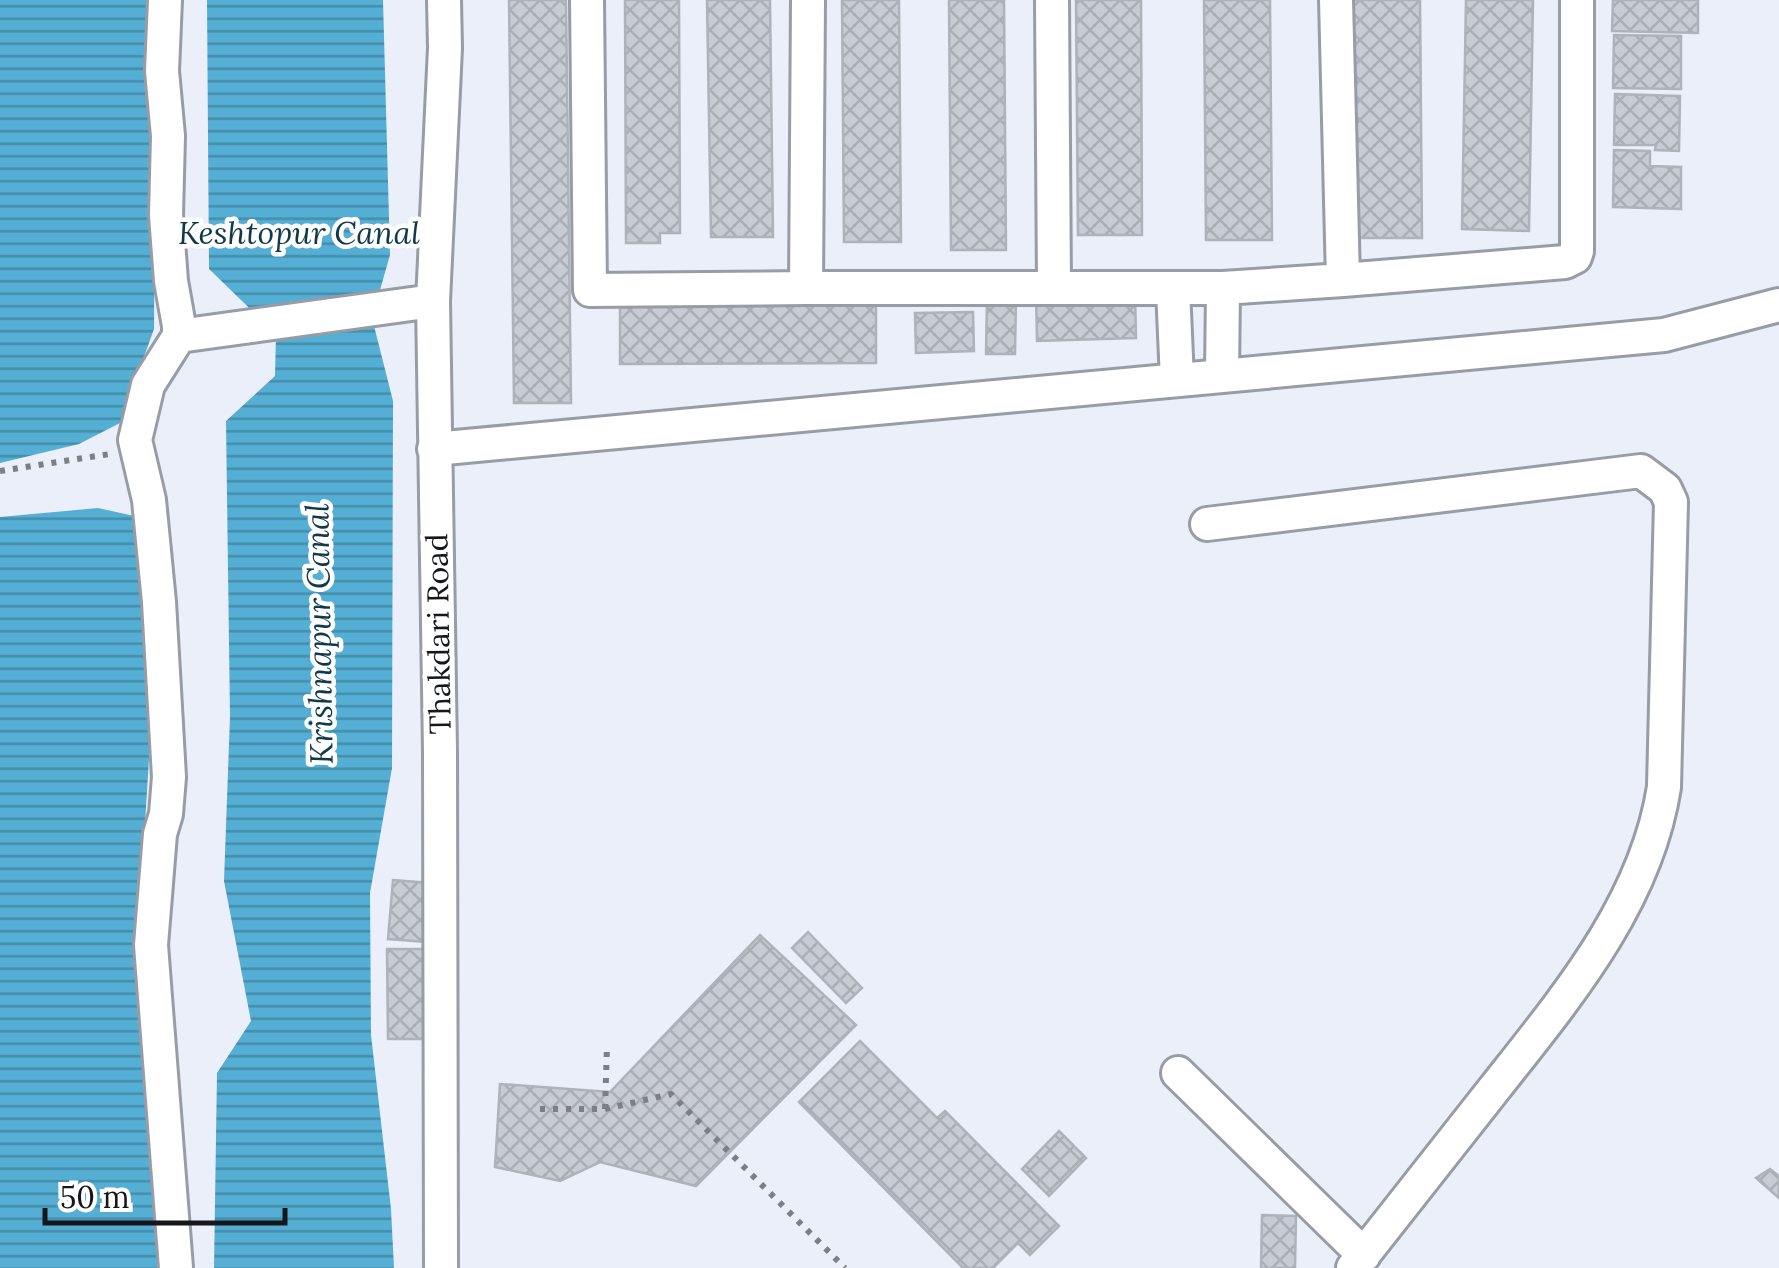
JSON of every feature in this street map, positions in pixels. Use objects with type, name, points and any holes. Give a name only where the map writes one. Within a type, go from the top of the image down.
[{"type":"street","points":[[165,0],[162,71],[168,136],[166,215],[178,336],[148,385],[135,440],[149,500],[169,777],[151,945],[176,1268]]},
{"type":"street","name":"Thakdari Road","points":[[440,1268],[440,752],[433,301],[444,0]]},
{"type":"street","points":[[588,0],[590,290],[1223,288],[1565,262],[1578,251],[1577,0]]},
{"type":"street","points":[[806,288],[808,0]]},
{"type":"street","points":[[1052,0],[1054,288]]},
{"type":"street","points":[[1336,0],[1343,280]]},
{"type":"street","points":[[1172,288],[1177,380]]},
{"type":"street","points":[[1222,376],[1223,288]]},
{"type":"street","points":[[178,336],[433,301]]},
{"type":"street","points":[[434,448],[1664,336],[1779,306]]},
{"type":"street","points":[[1178,1073],[1359,1261],[1590,963],[1646,852],[1664,788],[1670,502],[1665,489],[1640,471],[1207,524]]},
{"type":"path","points":[[0,472],[136,452]]},
{"type":"path","points":[[605,1109],[607,1046]]},
{"type":"path","points":[[540,1108],[605,1109],[671,1094],[844,1268]]},
{"type":"water","points":[[0,0],[156,0],[154,329],[120,423],[79,444],[0,463]]},
{"type":"water","name":"Keshtopur Canal","points":[[207,0],[383,0],[390,255],[372,318],[393,401],[392,768],[370,893],[371,1035],[394,1268],[214,1268],[217,1073],[251,1021],[224,881],[230,717],[226,421],[275,376],[276,334],[209,269]]},
{"type":"water","points":[[98,508],[139,517],[155,663],[142,871],[160,1268],[0,1268],[0,517]]},
{"type":"building","points":[[509,0],[566,0],[571,403],[514,403]]},
{"type":"building","points":[[625,0],[679,0],[680,233],[660,233],[660,243],[626,243]]},
{"type":"building","points":[[707,0],[770,0],[773,237],[711,237]]},
{"type":"building","points":[[842,0],[899,0],[901,242],[844,242]]},
{"type":"building","points":[[949,0],[1004,0],[1006,250],[951,250]]},
{"type":"building","points":[[1076,0],[1141,0],[1142,235],[1078,235]]},
{"type":"building","points":[[1204,0],[1270,0],[1272,240],[1206,240]]},
{"type":"building","points":[[1352,0],[1420,0],[1422,238],[1354,238]]},
{"type":"building","points":[[1466,0],[1533,0],[1529,231],[1462,229]]},
{"type":"building","points":[[1613,0],[1698,0],[1698,33],[1612,31]]},
{"type":"building","points":[[1614,35],[1681,36],[1681,89],[1613,88]]},
{"type":"building","points":[[1615,94],[1680,96],[1679,151],[1655,150],[1656,145],[1614,145]]},
{"type":"building","points":[[1614,150],[1650,151],[1650,166],[1681,167],[1681,209],[1613,207]]},
{"type":"building","points":[[1135,292],[1136,338],[1037,341],[1036,295]]},
{"type":"building","points":[[987,298],[1016,298],[1015,354],[986,354]]},
{"type":"building","points":[[876,304],[876,363],[620,364],[620,305]]},
{"type":"building","points":[[973,312],[974,351],[916,353],[915,313]]},
{"type":"building","points":[[393,880],[430,883],[425,942],[388,939]]},
{"type":"building","points":[[808,932],[862,988],[846,1003],[792,948]]},
{"type":"building","points":[[760,935],[856,1025],[696,1186],[600,1162],[560,1181],[495,1167],[500,1084],[610,1092]]},
{"type":"building","points":[[387,949],[426,949],[426,1039],[388,1039]]},
{"type":"building","points":[[860,1041],[937,1118],[945,1111],[1059,1226],[1030,1255],[1018,1243],[993,1268],[963,1268],[799,1102]]},
{"type":"building","points":[[1059,1131],[1086,1158],[1049,1196],[1022,1169]]},
{"type":"building","points":[[1770,1169],[1779,1176],[1779,1198],[1756,1178]]},
{"type":"building","points":[[1262,1215],[1296,1216],[1295,1268],[1261,1268]]},
{"type":"water label","name":"Krishnapur Canal","points":[[319,634]]}]
